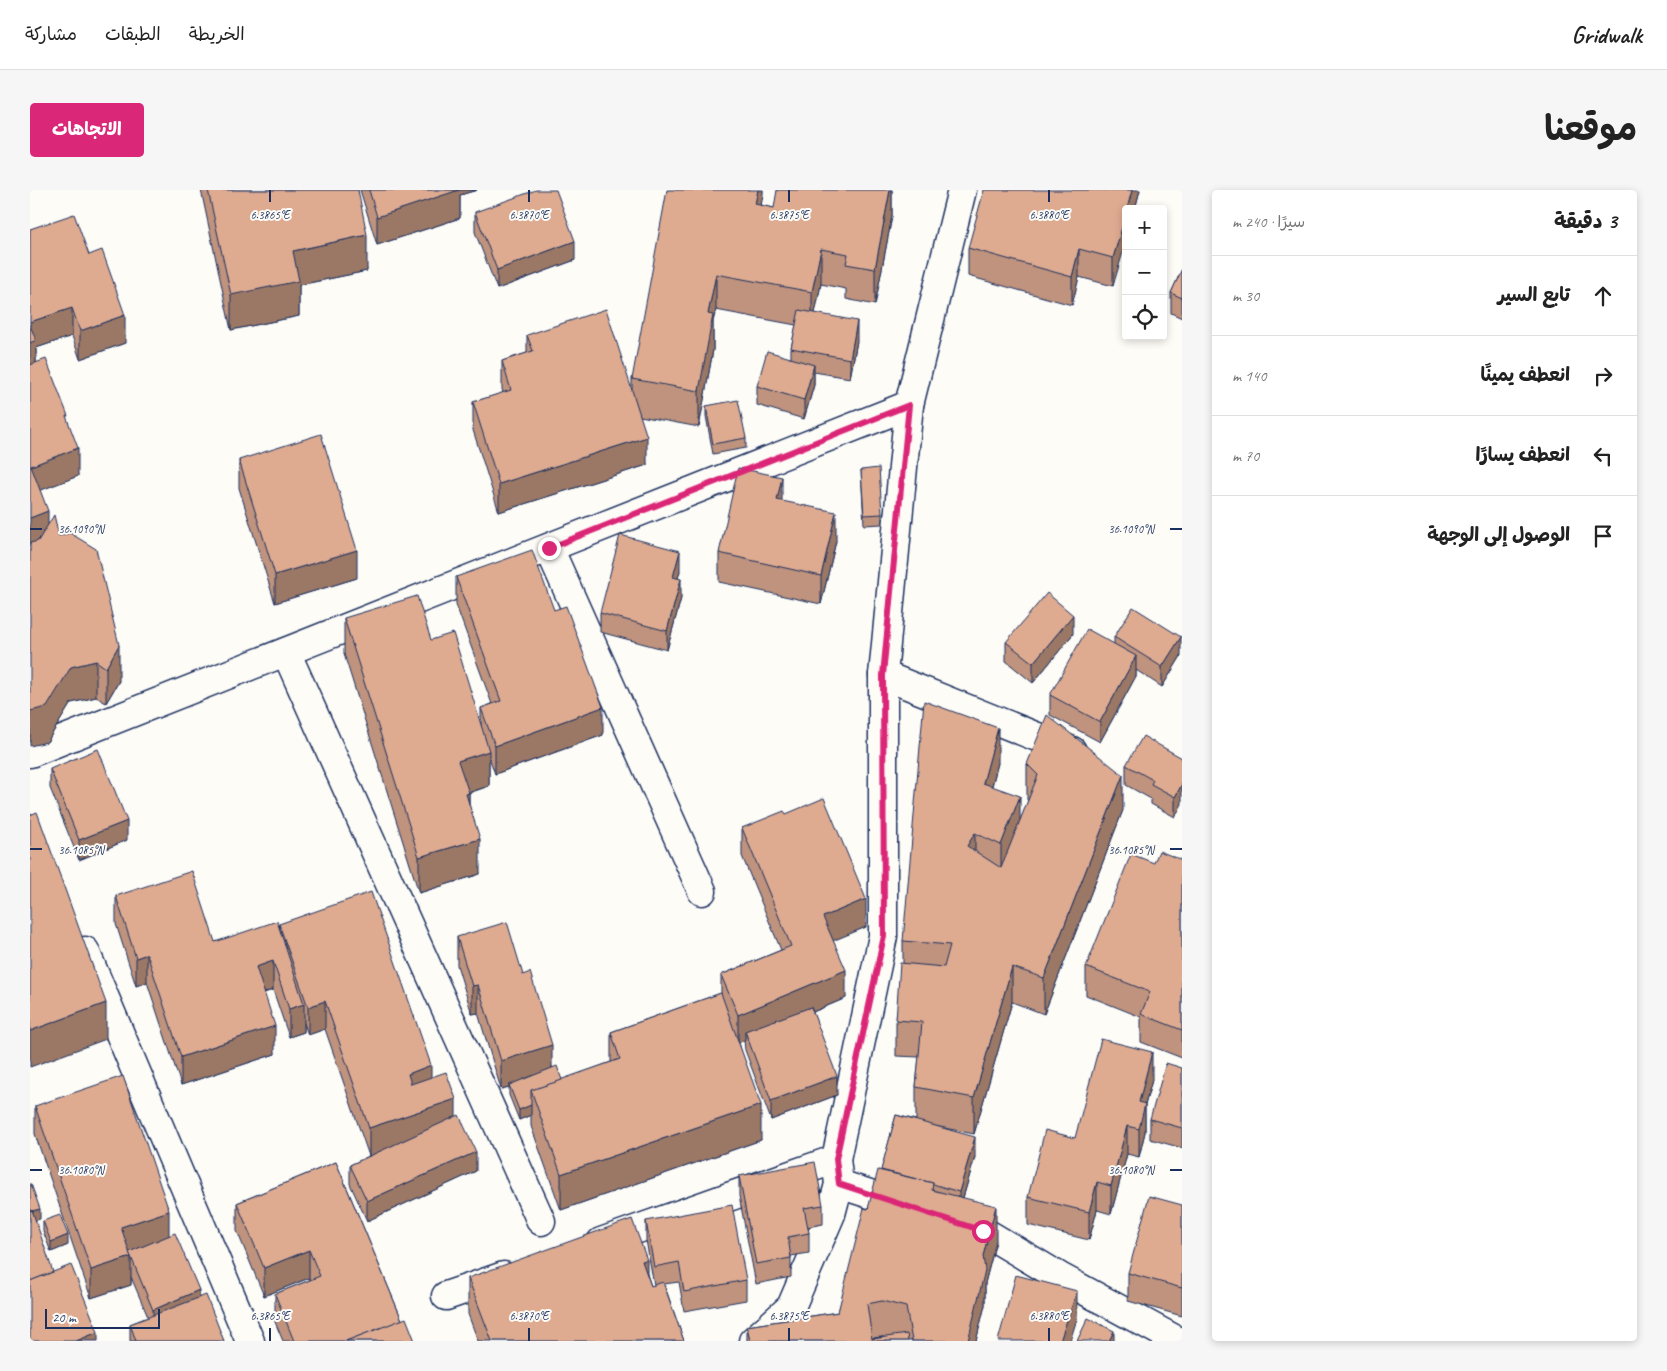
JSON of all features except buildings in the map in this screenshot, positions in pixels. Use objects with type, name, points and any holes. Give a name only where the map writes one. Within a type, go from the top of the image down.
[{"type":"street","points":[[753,1341],[791,1307],[831,1214],[884,936],[883,675],[909,405],[962,190]]},
{"type":"street","points":[[30,753],[909,405]]},
{"type":"street","points":[[549,548],[702,891]]},
{"type":"street","points":[[286,652],[541,1221]]},
{"type":"street","points":[[883,675],[1090,759]]},
{"type":"street","points":[[76,929],[250,1341]]},
{"type":"street","points":[[576,1251],[838,1172],[934,1215],[983,1231],[1060,1277],[1178,1341]]},
{"type":"street","points":[[446,1296],[530,1267]]},
{"type":"route","points":[[549,548],[909,405],[883,675],[884,936],[836,1159],[839,1184],[983,1231]]}]
